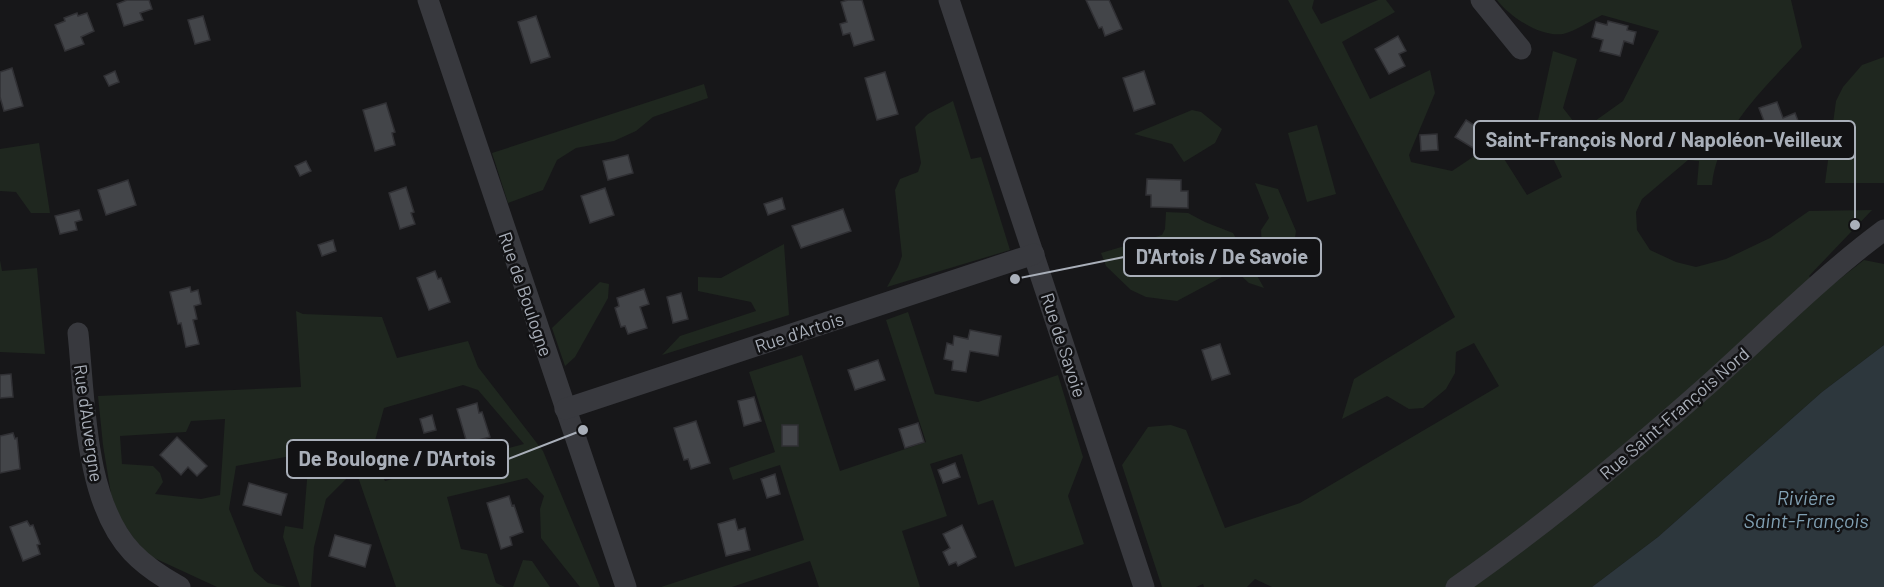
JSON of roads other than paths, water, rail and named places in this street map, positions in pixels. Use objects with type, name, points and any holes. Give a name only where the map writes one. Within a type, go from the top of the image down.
[{"type":"street","name":"Rue de Boulogne","points":[[428,0],[626,587]]},
{"type":"street","name":"Rue de Savoie","points":[[949,0],[1144,587]]},
{"type":"street","points":[[1481,0],[1521,49]]},
{"type":"street","name":"Rue Saint-François Nord","points":[[1456,587],[1574,500],[1641,445],[1840,265],[1884,230]]},
{"type":"street","name":"Rue d'Artois","points":[[565,409],[1034,254]]},
{"type":"street","name":"Rue d'Auvergne","points":[[78,333],[90,452],[110,520],[131,551],[159,576],[180,587]]},
{"type":"water","name":"Rivière Saint-François","points":[[1884,345],[1884,587],[1592,587],[1658,537],[1822,392]]},
{"type":"place","name":"Saint-François Nord / Napoléon-Veilleux","points":[[1855,225]]},
{"type":"place","name":"D'Artois / De Savoie","points":[[1015,279]]},
{"type":"place","name":"De Boulogne / D'Artois","points":[[583,430]]}]
